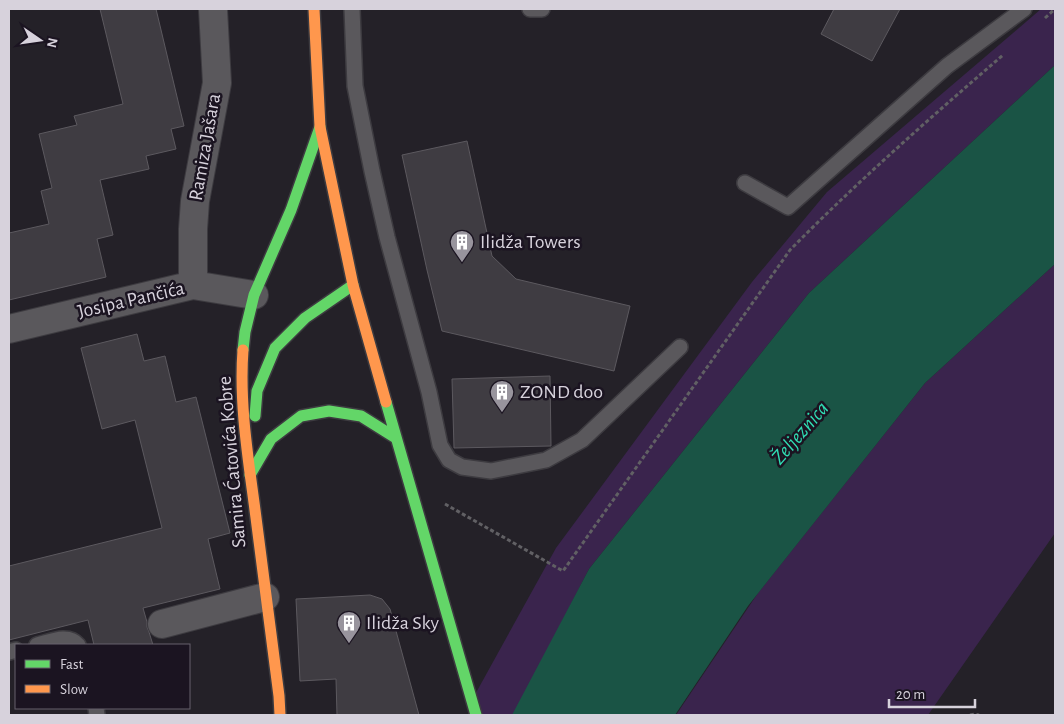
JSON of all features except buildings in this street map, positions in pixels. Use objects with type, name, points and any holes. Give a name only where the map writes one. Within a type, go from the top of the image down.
[{"type":"main road","name":"Samira Ćatovića Kobre","points":[[316,11],[320,127],[353,285],[476,715]]},
{"type":"main road","name":"Samira Ćatovića Kobre","points":[[280,715],[250,475],[244,418],[242,367],[245,332],[254,295],[291,210],[320,127]]},
{"type":"main road","points":[[250,475],[257,391],[275,348],[305,318],[353,285]]},
{"type":"main road","points":[[250,475],[271,439],[301,416],[329,411],[361,416],[396,438]]},
{"type":"street","name":"Ramiza Jašara","points":[[193,284],[195,201],[217,83],[213,9]]},
{"type":"street","name":"Josipa Pančića","points":[[9,329],[193,284],[254,295]]},
{"type":"street","points":[[162,624],[265,597]]},
{"type":"lane","points":[[352,9],[354,86],[372,170],[387,237],[429,392],[440,446],[449,460],[462,467],[491,471],[546,460],[582,440],[680,347]]},
{"type":"lane","points":[[530,9],[542,9]]},
{"type":"lane","points":[[745,183],[788,206],[947,66],[1024,9]]},
{"type":"lane","points":[[42,644],[64,639],[75,641],[77,644]]},
{"type":"path","points":[[1040,22],[1055,9]]},
{"type":"path","points":[[409,483],[564,571],[790,250],[878,164],[1003,55]]},
{"type":"path","points":[[970,715],[979,715]]},
{"type":"shaded area","points":[[1041,9],[1055,9],[1055,65],[809,293],[589,569],[514,715],[476,715],[472,700],[556,548],[752,282],[827,192]]},
{"type":"shaded area","points":[[1055,264],[1055,533],[928,715],[676,715],[758,593],[925,383]]},
{"type":"water","name":"Željeznica","points":[[1055,65],[1055,264],[925,383],[748,606],[675,715],[512,715],[589,569],[809,293]]},
{"type":"traffic: fast","points":[[243,350],[245,332],[254,295],[291,210],[320,127]]},
{"type":"traffic: fast","points":[[255,416],[257,391],[275,348],[305,318],[353,285]]},
{"type":"traffic: fast","points":[[386,402],[476,715]]},
{"type":"traffic: fast","points":[[250,475],[271,439],[301,416],[329,411],[361,416],[396,438]]},
{"type":"traffic: slow","points":[[314,9],[320,127],[353,285],[386,402]]},
{"type":"traffic: slow","points":[[243,350],[242,390],[245,430],[280,715]]},
{"type":"place","name":"Ilidža Towers","points":[[462,263]]},
{"type":"place","name":"ZOND doo","points":[[502,413]]},
{"type":"place","name":"Ilidža Sky","points":[[349,644]]}]
